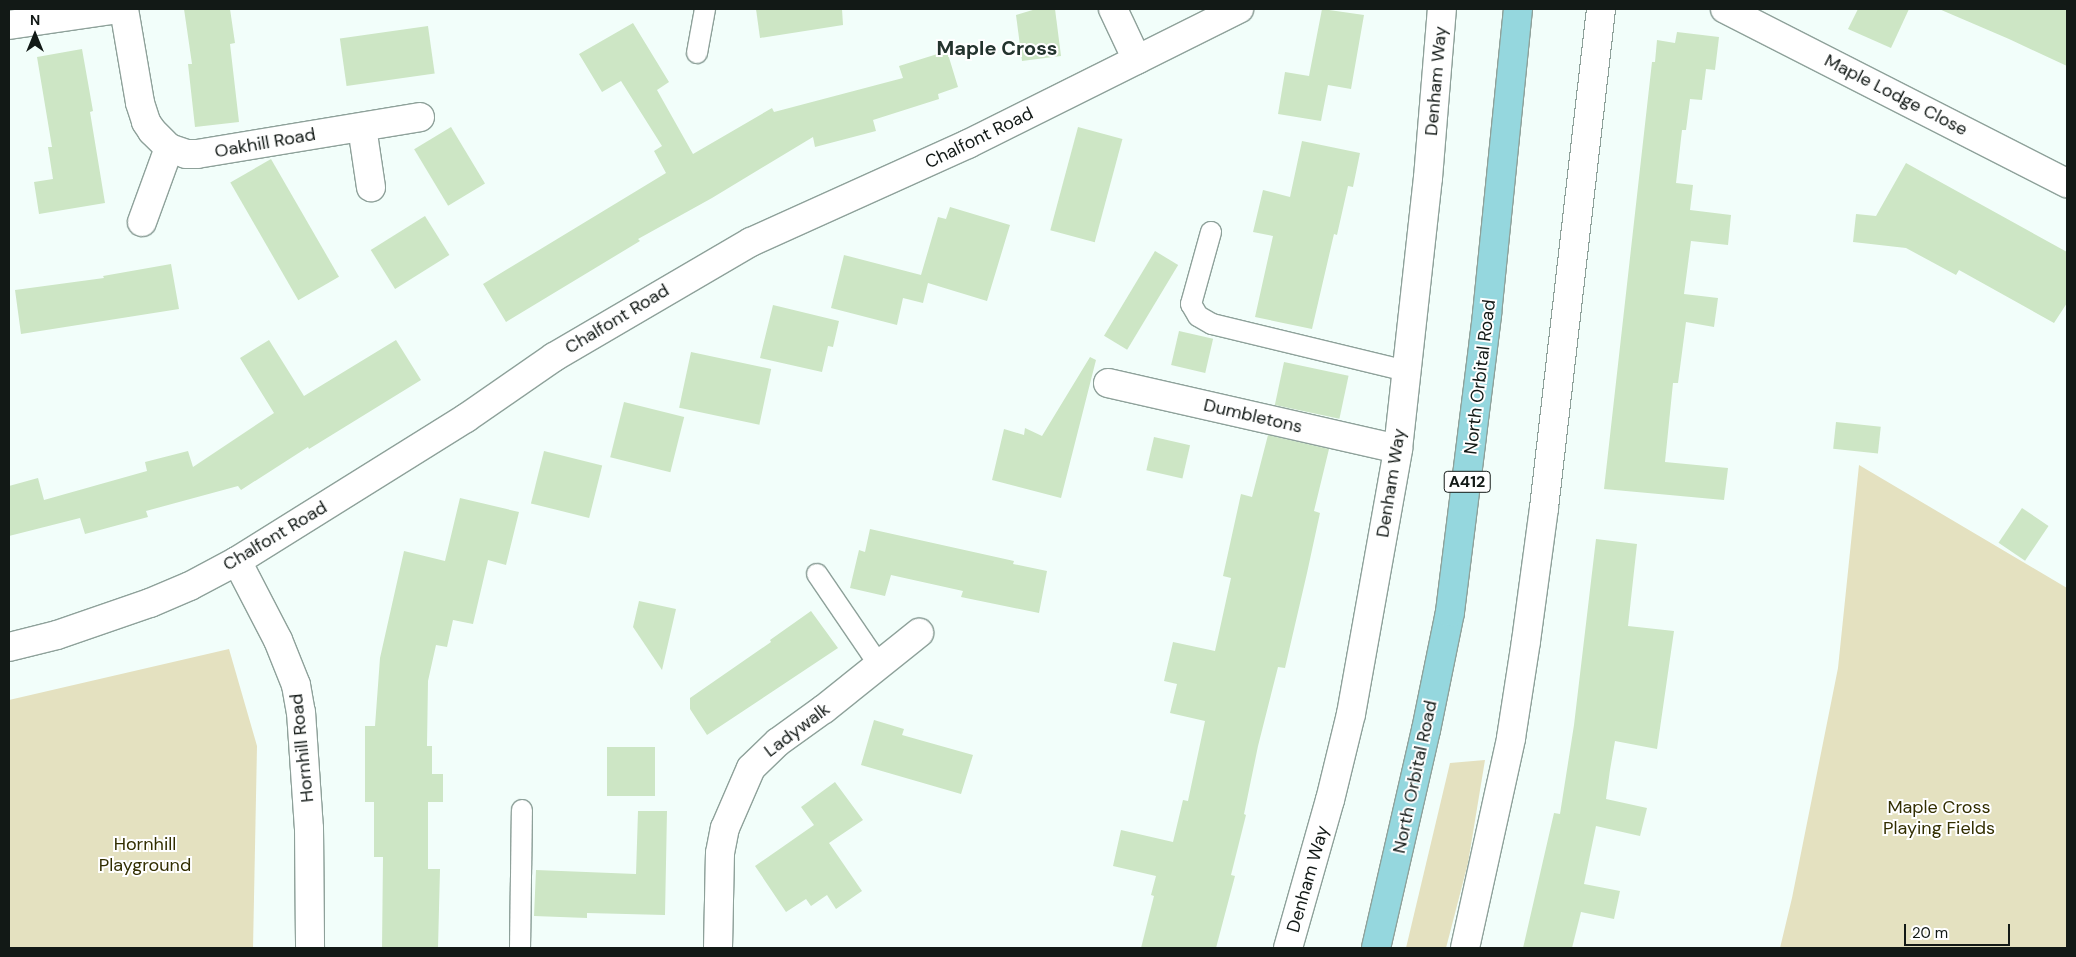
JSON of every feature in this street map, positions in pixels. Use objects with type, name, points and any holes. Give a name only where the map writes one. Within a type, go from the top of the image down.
[{"type":"main road","name":"North Orbital Road","points":[[1376,948],[1420,760],[1450,612],[1488,314],[1518,9]]},
{"type":"street","points":[[9,25],[119,9]]},
{"type":"street","points":[[124,9],[140,103],[152,131],[169,148],[142,222]]},
{"type":"street","points":[[1113,9],[1137,60]]},
{"type":"street","name":"Denham Way","points":[[1288,948],[1330,800],[1351,714],[1398,450],[1428,178],[1442,9]]},
{"type":"street","points":[[1465,948],[1511,738],[1526,641],[1544,508],[1601,9]]},
{"type":"street","name":"Maple Lodge Close","points":[[1724,9],[2067,184]]},
{"type":"street","name":"Chalfont Road","points":[[9,647],[57,635],[150,603],[190,586],[237,561],[466,418],[554,357],[750,242],[968,144],[1137,60],[1224,12]]},
{"type":"street","name":"Oakhill Road","points":[[169,148],[186,154],[197,154],[420,117]]},
{"type":"street","points":[[362,127],[371,187]]},
{"type":"street","name":"Dumbletons","points":[[1108,383],[1398,450]]},
{"type":"street","name":"Hornhill Road","points":[[237,561],[278,640],[296,685],[301,712],[309,828],[310,948]]},
{"type":"street","name":"Ladywalk","points":[[718,948],[720,853],[725,828],[750,768],[771,748],[824,709],[919,633]]},
{"type":"lane","points":[[696,54],[705,9]]},
{"type":"lane","points":[[1211,232],[1191,304],[1198,316],[1212,324],[1407,371]]},
{"type":"lane","points":[[817,574],[879,665]]},
{"type":"lane","points":[[520,948],[522,810]]},
{"type":"green space","name":"Maple Cross Playing Fields","points":[[1859,465],[2067,588],[2067,948],[1780,948],[1792,898],[1838,668]]},
{"type":"green space","name":"Hornhill Playground","points":[[229,649],[257,746],[253,948],[9,948],[9,700]]},
{"type":"green space","points":[[1485,760],[1468,863],[1446,948],[1406,948],[1450,763]]},
{"type":"building","points":[[184,9],[230,9],[235,43],[230,44],[239,122],[195,127],[188,64],[192,64]]},
{"type":"building","points":[[756,9],[842,9],[843,25],[760,38]]},
{"type":"building","points":[[1036,9],[1055,9],[1061,56],[1022,61],[1016,15]]},
{"type":"building","points":[[1322,9],[1364,15],[1351,89],[1328,85],[1321,121],[1278,114],[1285,72],[1309,76]]},
{"type":"building","points":[[1858,9],[1909,9],[1891,48],[1848,29]]},
{"type":"building","points":[[1939,9],[2067,9],[2067,66],[2009,39]]},
{"type":"building","points":[[633,23],[669,82],[657,90],[693,154],[772,108],[774,112],[903,78],[899,66],[947,51],[958,87],[938,94],[939,99],[873,120],[876,131],[815,147],[813,137],[712,198],[638,239],[640,241],[506,322],[483,284],[666,173],[654,151],[662,146],[621,81],[602,92],[579,54]]},
{"type":"building","points":[[428,26],[435,74],[347,86],[340,38]]},
{"type":"building","points":[[1677,32],[1719,37],[1715,70],[1706,69],[1702,100],[1690,99],[1686,130],[1682,130],[1676,183],[1693,185],[1690,210],[1731,215],[1728,245],[1691,241],[1684,294],[1718,298],[1714,327],[1686,322],[1678,383],[1673,383],[1665,462],[1728,468],[1724,500],[1604,489],[1652,62],[1655,62],[1657,40],[1675,43]]},
{"type":"building","points":[[82,49],[93,111],[90,112],[105,203],[39,214],[34,182],[53,179],[48,147],[52,147],[37,57]]},
{"type":"building","points":[[451,127],[485,184],[448,206],[414,149]]},
{"type":"building","points":[[1078,127],[1122,139],[1095,242],[1050,230]]},
{"type":"building","points":[[1302,141],[1360,153],[1353,187],[1348,186],[1337,235],[1334,234],[1312,329],[1255,317],[1273,236],[1253,232],[1263,190],[1290,197]]},
{"type":"building","points":[[271,159],[339,277],[298,300],[230,182]]},
{"type":"building","points":[[1906,163],[2067,252],[2067,303],[2054,323],[1959,270],[1956,275],[1906,248],[1853,242],[1856,214],[1876,216]]},
{"type":"building","points":[[950,207],[1010,225],[987,301],[928,283],[923,303],[903,298],[897,325],[831,308],[844,255],[921,275],[938,217],[946,219]]},
{"type":"building","points":[[425,216],[449,255],[395,289],[371,250]]},
{"type":"building","points":[[1155,251],[1178,265],[1127,350],[1104,336]]},
{"type":"building","points":[[171,264],[179,309],[21,334],[15,290],[104,278],[103,276]]},
{"type":"building","points":[[773,305],[839,321],[833,347],[828,346],[822,372],[760,358]]},
{"type":"building","points":[[1179,331],[1213,339],[1205,373],[1171,365]]},
{"type":"building","points":[[269,340],[304,396],[396,340],[421,380],[309,449],[308,447],[241,490],[238,486],[146,511],[148,517],[85,534],[80,518],[9,536],[9,486],[38,478],[44,500],[147,471],[145,462],[188,451],[193,467],[274,413],[240,358]]},
{"type":"building","points":[[691,352],[771,369],[759,425],[679,408]]},
{"type":"building","points":[[1090,357],[1096,360],[1061,498],[992,480],[1004,429],[1024,435],[1025,428],[1042,436]]},
{"type":"building","points":[[1284,362],[1349,376],[1339,419],[1275,405]]},
{"type":"building","points":[[624,402],[684,417],[670,472],[610,457]]},
{"type":"building","points":[[1836,422],[1881,427],[1878,454],[1833,449]]},
{"type":"building","points":[[1268,435],[1329,449],[1314,511],[1320,513],[1285,668],[1278,667],[1258,746],[1244,814],[1246,815],[1231,875],[1235,876],[1216,948],[1141,948],[1154,896],[1151,895],[1156,876],[1113,866],[1121,830],[1173,842],[1183,800],[1188,801],[1205,721],[1170,713],[1177,684],[1164,681],[1173,642],[1215,651],[1231,578],[1223,576],[1241,494],[1252,497]]},
{"type":"building","points":[[1154,437],[1190,445],[1182,478],[1146,470]]},
{"type":"building","points":[[544,451],[602,466],[589,518],[531,503]]},
{"type":"building","points":[[460,498],[519,512],[506,565],[488,560],[473,624],[453,620],[447,647],[436,645],[428,681],[427,746],[432,746],[432,774],[443,774],[443,802],[428,802],[428,869],[440,869],[438,948],[382,948],[383,857],[374,857],[374,802],[365,802],[365,726],[375,726],[380,658],[404,551],[445,561]]},
{"type":"building","points":[[2022,508],[2049,526],[2025,561],[1999,543]]},
{"type":"building","points":[[870,529],[1014,561],[1013,564],[1047,571],[1039,613],[961,597],[963,591],[891,575],[885,596],[850,588],[859,550],[865,552]]},
{"type":"building","points":[[1596,539],[1637,544],[1628,626],[1674,631],[1657,749],[1615,741],[1610,770],[1606,799],[1647,808],[1640,836],[1596,826],[1584,884],[1620,891],[1614,919],[1581,912],[1572,948],[1523,948],[1554,813],[1560,814],[1574,725]]},
{"type":"building","points":[[639,601],[676,609],[662,670],[633,627]]},
{"type":"building","points":[[811,611],[838,648],[707,735],[690,709],[690,698],[771,642],[770,640]]},
{"type":"building","points":[[874,720],[904,729],[902,735],[973,755],[961,794],[861,765]]},
{"type":"building","points":[[607,747],[655,747],[655,796],[607,796]]},
{"type":"building","points":[[835,782],[863,820],[829,843],[862,891],[836,909],[827,895],[811,906],[806,899],[786,912],[755,866],[814,825],[801,807]]},
{"type":"building","points":[[638,811],[667,811],[665,915],[587,913],[587,918],[534,916],[536,870],[636,874]]},
{"type":"district","name":"Maple Cross","points":[[997,48]]}]
